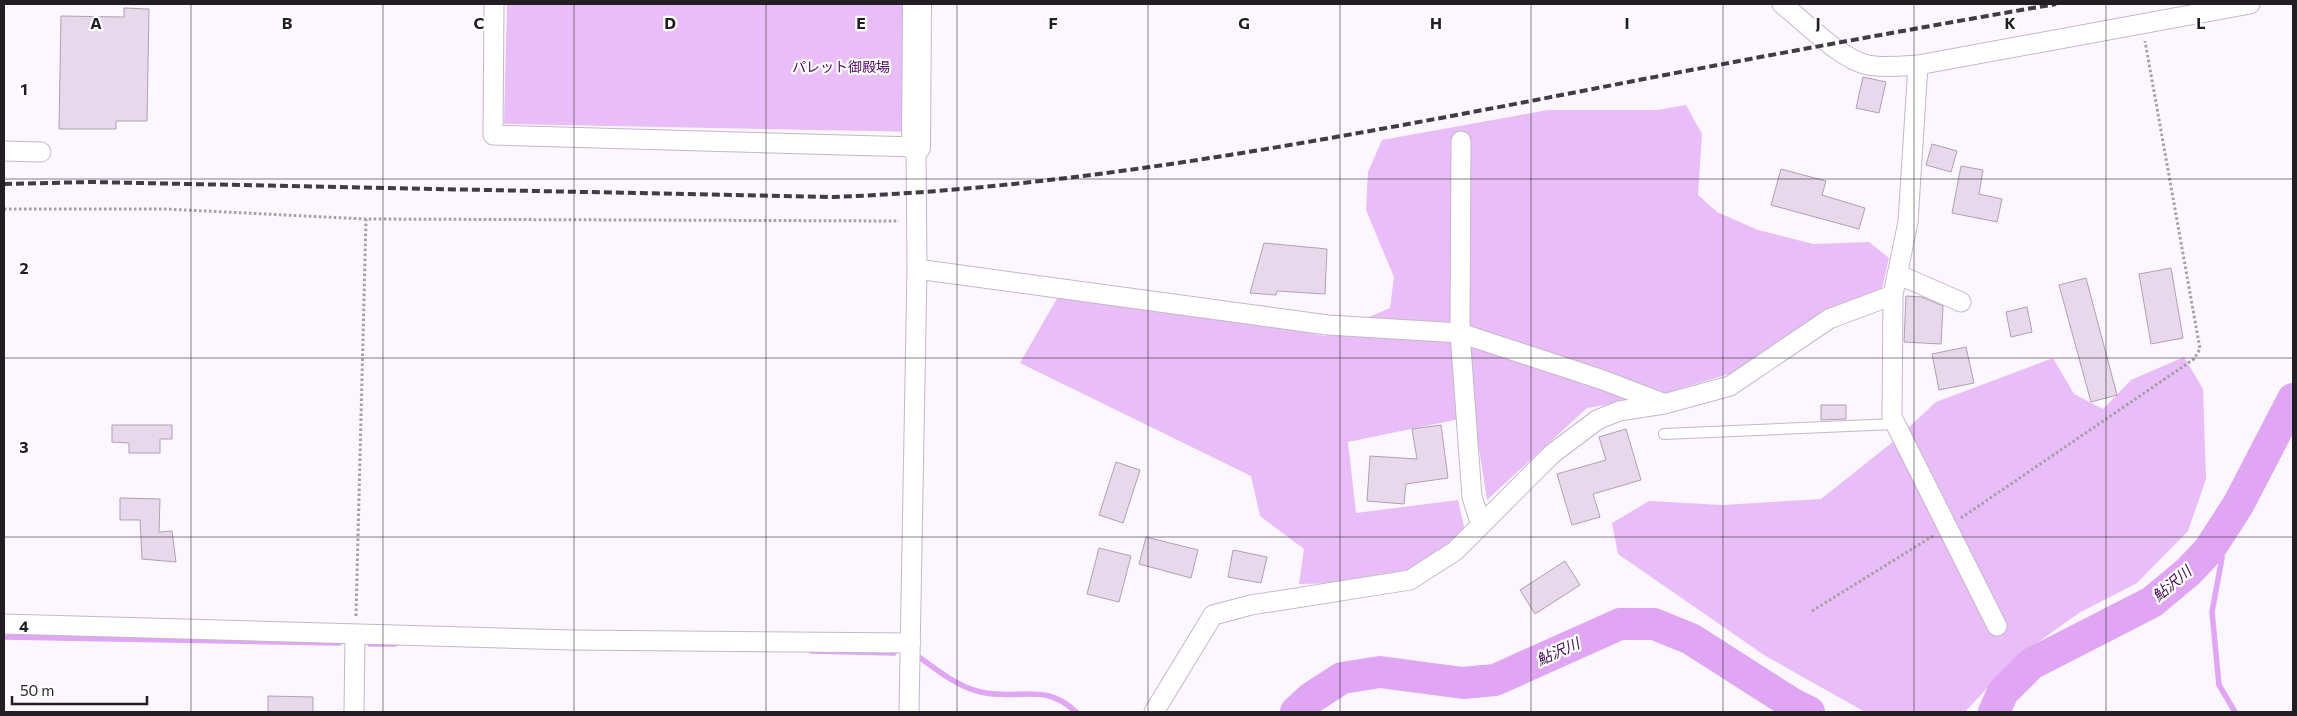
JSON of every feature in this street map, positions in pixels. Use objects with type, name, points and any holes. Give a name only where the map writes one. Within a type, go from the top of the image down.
[{"type":"street","points":[[494,4],[493,135],[916,147]]},
{"type":"street","points":[[909,712],[917,269],[917,4]]},
{"type":"street","points":[[1782,4],[1848,57],[1866,65],[1890,67],[1918,65],[2250,4]]},
{"type":"street","points":[[1918,65],[1908,222],[1893,295],[1892,417],[1997,626]]},
{"type":"street","points":[[1461,141],[1460,333],[1472,497],[1481,525]]},
{"type":"street","points":[[4,151],[41,152]]},
{"type":"street","points":[[917,269],[1328,325],[1460,333],[1603,380],[1664,404]]},
{"type":"street","points":[[1897,274],[1961,302]]},
{"type":"street","points":[[1154,712],[1213,615],[1251,605],[1410,580],[1455,551],[1552,454],[1597,420],[1618,411],[1664,404],[1730,386],[1830,319],[1893,295]]},
{"type":"street","points":[[4,624],[561,640],[911,643]]},
{"type":"street","points":[[354,712],[355,635]]},
{"type":"lane","points":[[1664,434],[1895,424]]},
{"type":"path","points":[[1812,611],[1947,528],[2194,358],[2200,349],[2142,24]]},
{"type":"path","points":[[4,209],[164,210],[366,219],[917,221]]},
{"type":"path","points":[[355,635],[366,219]]},
{"type":"green space","name":"パレット御殿場","points":[[507,4],[920,4],[921,132],[504,124]]},
{"type":"green space","points":[[1686,105],[1702,134],[1698,195],[1717,212],[1758,230],[1813,244],[1869,242],[1889,258],[1882,289],[1742,370],[1649,398],[1587,408],[1487,500],[1474,416],[1348,442],[1356,513],[1458,500],[1465,531],[1396,582],[1299,584],[1304,549],[1260,516],[1251,476],[1020,363],[1059,295],[1247,321],[1325,336],[1390,308],[1394,277],[1366,210],[1368,172],[1382,140],[1548,110],[1658,110]]},
{"type":"green space","points":[[2184,357],[2203,389],[2206,479],[2188,531],[2137,583],[2079,613],[2013,660],[1965,712],[1865,712],[1764,655],[1618,554],[1612,523],[1649,501],[1722,505],[1821,499],[1894,441],[1936,402],[2053,358],[2074,394],[2103,409],[2131,380]]},
{"type":"building","points":[[124,8],[149,9],[147,121],[116,121],[116,129],[59,129],[61,16],[124,17]]},
{"type":"building","points":[[1863,77],[1886,82],[1879,113],[1856,108]]},
{"type":"building","points":[[1932,144],[1957,151],[1951,172],[1926,165]]},
{"type":"building","points":[[1961,166],[1983,170],[1979,194],[2002,199],[1997,222],[1952,213]]},
{"type":"building","points":[[1781,169],[1826,181],[1822,195],[1865,208],[1859,229],[1771,205]]},
{"type":"building","points":[[1264,243],[1327,249],[1325,294],[1277,291],[1276,295],[1250,293]]},
{"type":"building","points":[[2171,268],[2183,338],[2151,344],[2139,274]]},
{"type":"building","points":[[2086,278],[2117,395],[2091,402],[2059,285]]},
{"type":"building","points":[[1906,296],[1922,297],[1943,306],[1941,344],[1904,342]]},
{"type":"building","points":[[2027,307],[2032,332],[2011,337],[2006,312]]},
{"type":"building","points":[[1966,347],[1974,383],[1939,390],[1932,354]]},
{"type":"building","points":[[1821,405],[1846,405],[1846,419],[1821,420]]},
{"type":"building","points":[[112,425],[172,425],[172,439],[160,439],[160,453],[129,453],[129,443],[112,442]]},
{"type":"building","points":[[1441,425],[1448,478],[1406,484],[1404,504],[1367,501],[1370,456],[1417,459],[1412,429]]},
{"type":"building","points":[[1626,429],[1641,480],[1593,494],[1600,517],[1572,525],[1557,474],[1606,460],[1599,437]]},
{"type":"building","points":[[1116,462],[1140,470],[1123,523],[1099,515]]},
{"type":"building","points":[[120,498],[160,499],[159,532],[172,531],[176,562],[142,559],[140,520],[120,520]]},
{"type":"building","points":[[1146,537],[1198,550],[1191,578],[1139,564]]},
{"type":"building","points":[[1099,548],[1131,556],[1119,602],[1087,594]]},
{"type":"building","points":[[1233,550],[1267,557],[1261,583],[1228,577]]},
{"type":"building","points":[[1565,561],[1580,585],[1535,614],[1520,590]]},
{"type":"building","points":[[268,696],[313,697],[313,712],[268,712]]},
{"type":"waterway","name":"鮎沢川","points":[[1994,712],[2003,692],[2031,664],[2152,602],[2188,572],[2209,550],[2238,505],[2293,399]]},
{"type":"waterway","points":[[2217,537],[2222,558],[2212,612],[2219,685],[2235,712]]},
{"type":"waterway","name":"鮎沢川","points":[[1296,712],[1311,698],[1342,678],[1380,672],[1463,683],[1495,680],[1620,624],[1654,624],[1691,639],[1791,703],[1809,712]]},
{"type":"waterway","points":[[4,637],[339,643]]},
{"type":"waterway","points":[[370,644],[395,644]]},
{"type":"waterway","points":[[812,651],[894,653]]},
{"type":"waterway","points":[[916,655],[949,678],[976,691],[999,694],[1044,695],[1065,703],[1076,712]]},
{"type":"railway","points":[[4,184],[90,182],[834,197],[922,192],[1099,174],[1274,148],[1796,50],[2056,4]]}]
